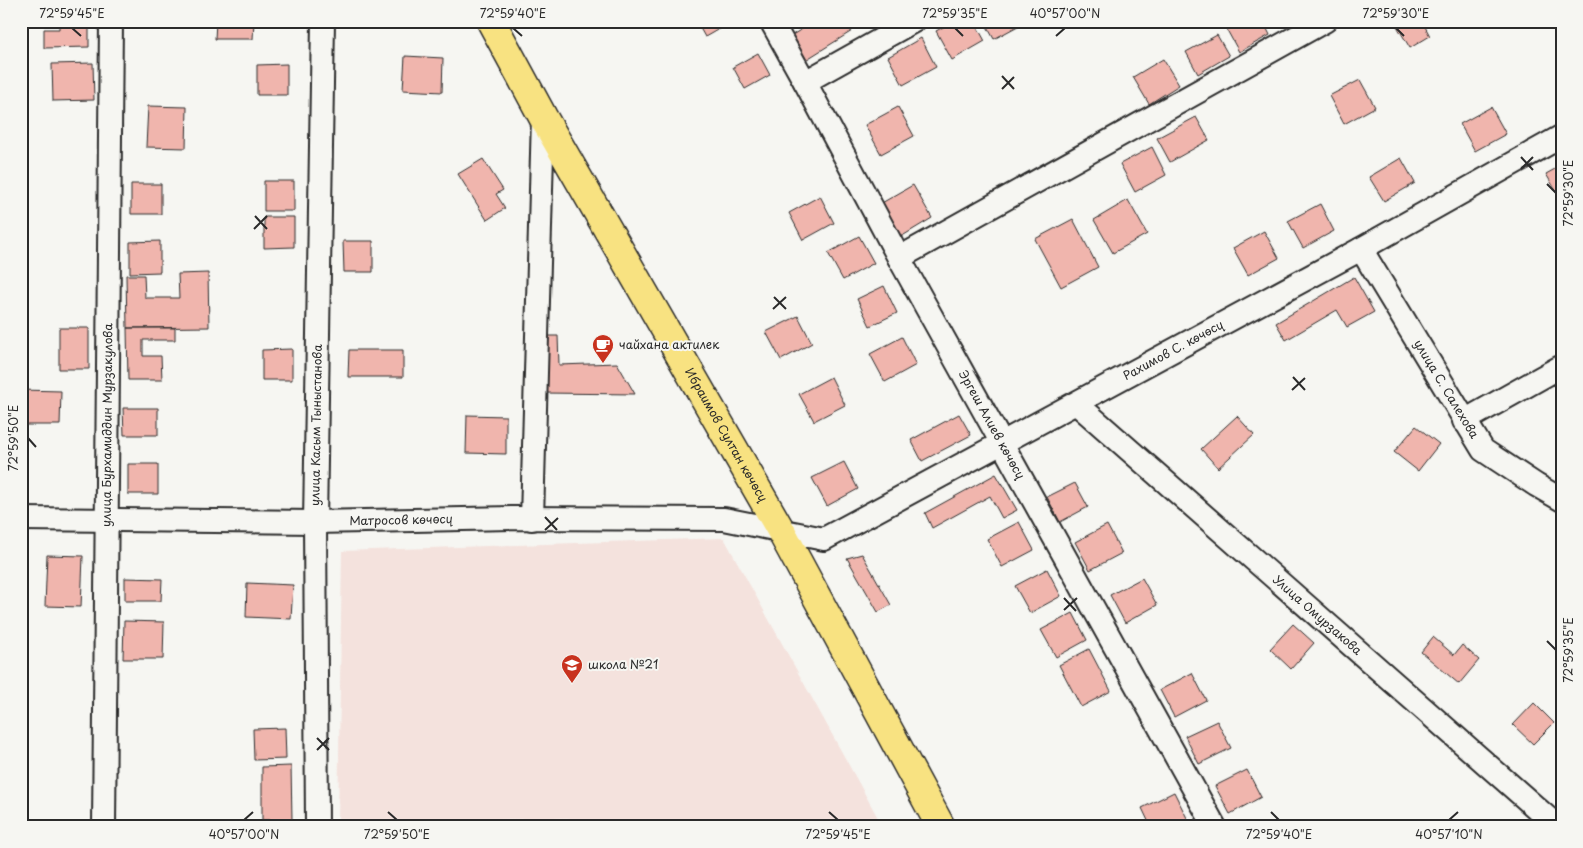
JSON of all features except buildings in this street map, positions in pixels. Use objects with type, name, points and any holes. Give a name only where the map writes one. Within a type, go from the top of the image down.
[{"type":"main road","name":"Ибраимов Султан көчөсү","points":[[491,21],[542,117],[780,529],[941,827]]},
{"type":"street","name":"улица Бурхамиддин Мурзакулова","points":[[104,827],[111,21]]},
{"type":"street","name":"улица Касым Тыныстанова","points":[[316,827],[315,522],[323,21]]},
{"type":"street","name":"Эргеш Алиев көчөсү","points":[[771,21],[806,82],[899,258],[1214,827]]},
{"type":"street","points":[[806,82],[914,21]]},
{"type":"street","points":[[899,258],[1325,21]]},
{"type":"street","points":[[532,519],[542,117]]},
{"type":"street","name":"Рахимов С. көчөсү","points":[[780,529],[824,539],[1361,249],[1562,136]]},
{"type":"street","name":"улица С. Салехова","points":[[1361,249],[1483,450],[1562,500]]},
{"type":"street","points":[[1464,421],[1562,366]]},
{"type":"street","name":"Улица Омурзакова","points":[[1077,404],[1558,827]]},
{"type":"street","name":"Матросов көчөсү","points":[[21,519],[315,522],[724,519],[780,529]]},
{"type":"shaded area","name":"школа №21","points":[[724,538],[883,827],[570,827],[569,818],[338,824],[342,551]]},
{"type":"place","name":"чайхана актилек","points":[[603,364]]},
{"type":"place","name":"школа №21","points":[[572,684]]}]
